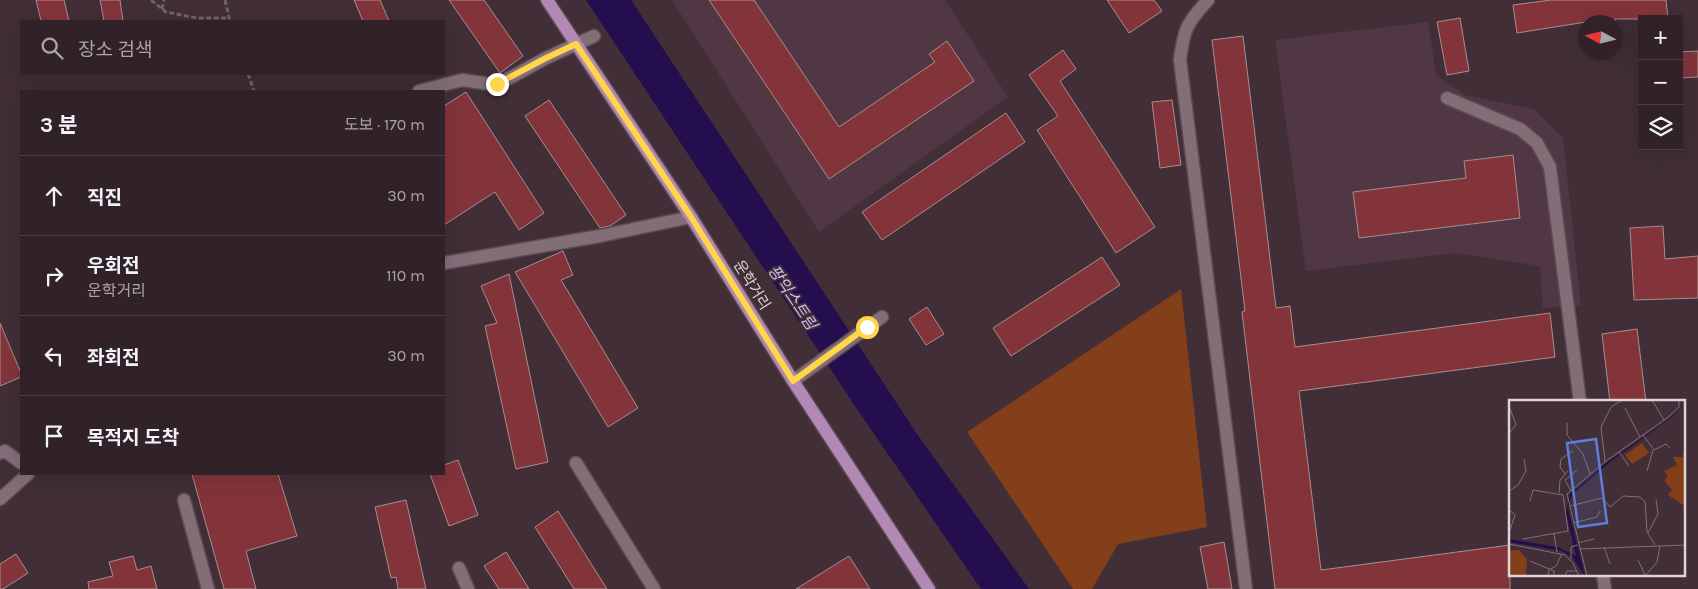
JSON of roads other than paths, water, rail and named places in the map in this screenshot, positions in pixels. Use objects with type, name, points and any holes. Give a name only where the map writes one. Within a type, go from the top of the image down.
[{"type":"main road","name":"운학거리","points":[[547,0],[691,217],[793,381],[929,589]]},
{"type":"street","points":[[1208,0],[1191,18],[1183,37],[1180,60],[1246,589]]},
{"type":"street","points":[[423,90],[462,80],[497,84],[546,58],[594,36]]},
{"type":"street","points":[[1447,98],[1520,129],[1537,143],[1550,167],[1580,400]]},
{"type":"street","points":[[445,263],[600,236],[691,217]]},
{"type":"street","points":[[793,381],[882,317]]},
{"type":"street","points":[[0,453],[5,451],[20,462]]},
{"type":"street","points":[[576,463],[654,589]]},
{"type":"street","points":[[0,499],[27,475]]},
{"type":"street","points":[[184,500],[208,589]]},
{"type":"street","points":[[459,568],[468,589]]},
{"type":"street","points":[[1603,576],[1604,589]]},
{"type":"water","name":"팡익스트림","points":[[586,0],[631,0],[917,434],[1029,589],[981,589],[859,412]]}]
